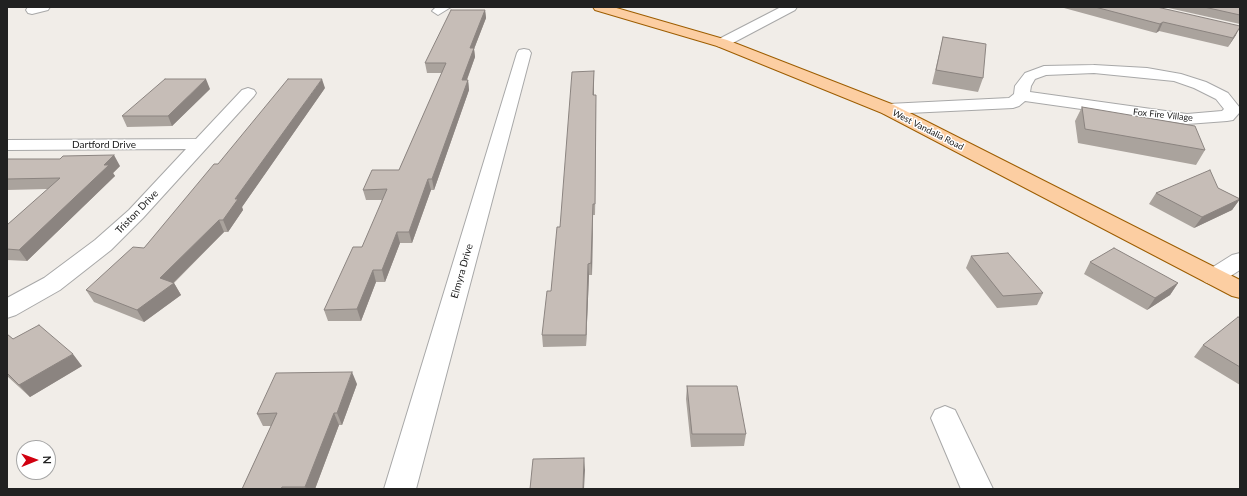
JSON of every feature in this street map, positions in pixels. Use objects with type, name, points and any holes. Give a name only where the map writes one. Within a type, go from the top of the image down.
[{"type":"main road","name":"West Vandalia Road","points":[[599,7],[722,43],[888,109],[1240,290]]},
{"type":"street","points":[[722,43],[791,7]]},
{"type":"street","name":"Elmyra Drive","points":[[400,489],[524,53]]},
{"type":"street","name":"Fox Fire Village","points":[[1094,69],[1125,70],[1176,77],[1200,85],[1222,96],[1234,110],[1228,116],[1187,119],[1022,96],[1023,86],[1030,76],[1044,71],[1094,69]]},
{"type":"street","name":"Triston Drive","points":[[7,309],[52,284],[103,245],[136,214],[248,93]]},
{"type":"street","points":[[888,109],[1014,103],[1022,96]]},
{"type":"street","name":"Dartford Drive","points":[[7,145],[201,144]]},
{"type":"street","points":[[1213,277],[1240,260]]},
{"type":"street","points":[[945,418],[978,489]]},
{"type":"building","points":[[1095,7],[1157,7],[1240,27],[1233,38],[1163,22],[1160,24]]},
{"type":"building","points":[[1204,7],[1240,7],[1240,15]]},
{"type":"building","points":[[451,10],[485,10],[470,48],[474,48],[462,80],[468,80],[432,179],[428,179],[409,232],[397,232],[382,270],[373,270],[357,309],[324,310],[353,247],[362,247],[387,189],[363,190],[372,170],[399,170],[446,63],[425,63]]},
{"type":"building","points":[[943,37],[986,44],[983,78],[936,70]]},
{"type":"building","points":[[594,71],[593,95],[596,95],[595,204],[593,204],[591,263],[588,264],[586,335],[542,335],[547,291],[551,291],[557,227],[560,227],[572,72]]},
{"type":"building","points":[[165,79],[206,79],[168,116],[122,116]]},
{"type":"building","points":[[288,79],[322,79],[235,199],[238,199],[223,220],[219,220],[160,278],[174,283],[137,310],[86,290],[133,247],[144,248],[214,164],[218,164]]},
{"type":"building","points":[[1082,107],[1195,126],[1205,150],[1085,129]]},
{"type":"building","points":[[114,155],[104,165],[109,165],[19,250],[7,249],[7,225],[60,178],[7,179],[7,159],[60,159],[63,156]]},
{"type":"building","points":[[1210,170],[1218,188],[1240,199],[1202,217],[1156,193]]},
{"type":"building","points":[[1114,248],[1178,283],[1155,298],[1090,262]]},
{"type":"building","points":[[1008,253],[1043,293],[1003,296],[971,256]]},
{"type":"building","points":[[1238,317],[1240,318],[1240,367],[1203,345]]},
{"type":"building","points":[[39,325],[73,354],[19,385],[7,373],[7,334],[13,339]]},
{"type":"building","points":[[352,372],[337,413],[334,413],[305,487],[282,487],[281,489],[242,489],[277,413],[257,414],[276,373]]},
{"type":"building","points":[[687,386],[737,386],[746,434],[692,434]]},
{"type":"building","points":[[584,458],[583,489],[530,489],[533,459]]}]
